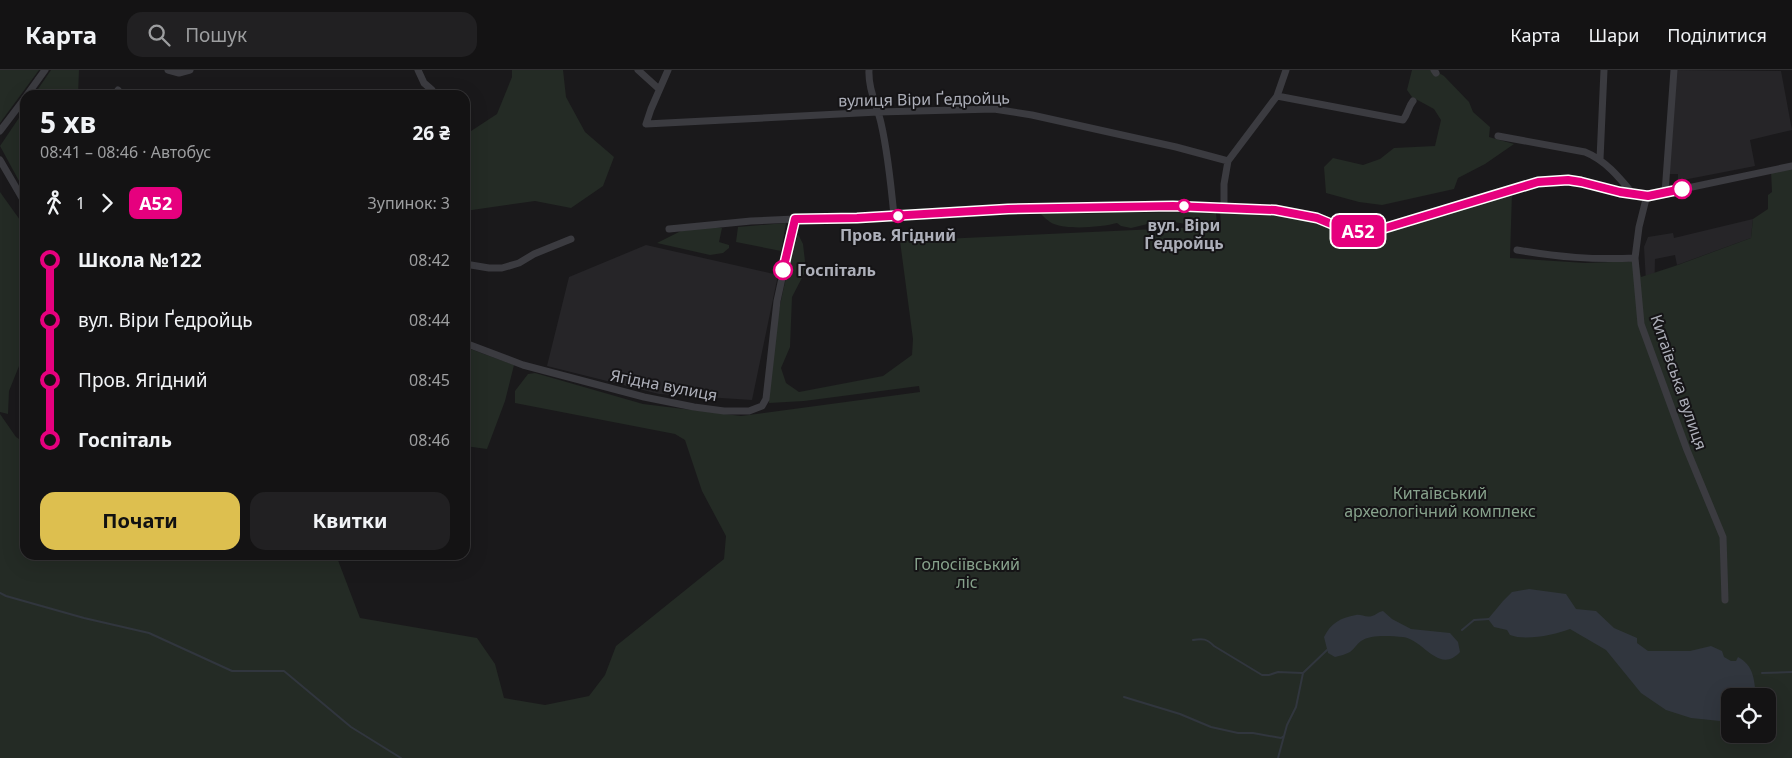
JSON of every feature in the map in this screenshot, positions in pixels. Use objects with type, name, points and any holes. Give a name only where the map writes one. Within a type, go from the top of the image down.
[{"type":"street","points":[[30,90],[45,70]]},
{"type":"street","points":[[168,70],[179,73],[190,70]]},
{"type":"street","points":[[418,70],[424,83],[432,90]]},
{"type":"street","points":[[638,70],[659,89],[668,70]]},
{"type":"street","points":[[869,70],[869,83],[886,144],[894,216]]},
{"type":"street","points":[[1224,207],[1224,184],[1228,161],[1277,96],[1286,70]]},
{"type":"street","points":[[1600,159],[1604,70]]},
{"type":"street","points":[[1665,193],[1674,70]]},
{"type":"street","name":"вулиця Віри Ґедройць","points":[[659,89],[646,124],[878,112],[994,109],[1016,111],[1176,147],[1228,161]]},
{"type":"street","points":[[1277,96],[1403,120],[1407,114],[1408,106],[1413,101]]},
{"type":"street","points":[[0,131],[20,104]]},
{"type":"street","points":[[1498,136],[1585,152],[1600,159],[1633,194]]},
{"type":"street","points":[[0,160],[20,195]]},
{"type":"street","points":[[669,229],[727,223],[857,218],[1025,208],[1173,206],[1275,210],[1317,218],[1346,230],[1363,231],[1382,229],[1538,182],[1560,180],[1581,182],[1648,196],[1792,166]]},
{"type":"street","name":"Китаївська вулиця","points":[[1648,196],[1635,258],[1641,324],[1687,450],[1723,536],[1725,600]]},
{"type":"street","name":"Ягідна вулиця","points":[[470,346],[523,365],[644,397],[694,407],[749,411],[762,406],[766,398],[777,301],[795,219]]},
{"type":"street","points":[[470,265],[502,268],[519,263],[534,254],[571,239]]},
{"type":"street","points":[[1518,250],[1556,257],[1596,260],[1635,258]]},
{"type":"shaded area","points":[[1675,70],[1781,71],[1792,130],[1750,140],[1755,166],[1678,181],[1678,174],[1668,174]]},
{"type":"shaded area","points":[[1753,219],[1751,238],[1677,265],[1675,255],[1655,259],[1654,299],[1647,299],[1644,247],[1648,237],[1673,233],[1674,238]]},
{"type":"shaded area","points":[[646,245],[778,275],[752,400],[659,394],[547,366],[569,277]]},
{"type":"shaded area","points":[[1529,589],[1566,594],[1576,609],[1596,611],[1614,628],[1637,638],[1637,643],[1648,651],[1690,651],[1711,646],[1722,651],[1724,657],[1731,661],[1736,661],[1738,657],[1747,664],[1754,679],[1755,688],[1721,688],[1721,721],[1691,718],[1666,710],[1641,693],[1606,650],[1570,629],[1548,635],[1516,637],[1510,635],[1507,630],[1494,627],[1488,619],[1512,592]]},
{"type":"shaded area","points":[[1383,611],[1392,619],[1411,629],[1450,633],[1458,642],[1460,652],[1452,658],[1445,660],[1431,654],[1410,639],[1381,636],[1365,639],[1350,652],[1343,655],[1335,657],[1328,653],[1324,637],[1337,622],[1350,616],[1373,616]]},
{"type":"green space","points":[[0,70],[39,70],[24,90],[20,90],[20,96],[0,123]]},
{"type":"green space","points":[[51,70],[79,70],[78,90],[37,90]]},
{"type":"green space","points":[[512,70],[563,70],[566,97],[585,132],[614,157],[603,186],[571,208],[535,201],[470,210],[470,132],[497,114],[512,77]]},
{"type":"green space","points":[[1412,70],[1434,70],[1444,76],[1469,102],[1473,112],[1490,127],[1489,137],[1514,144],[1485,164],[1458,178],[1454,189],[1382,205],[1359,202],[1326,193],[1324,167],[1333,158],[1363,165],[1380,159],[1394,148],[1435,146],[1441,120],[1434,109],[1412,97],[1407,90]]},
{"type":"green space","points":[[20,116],[20,183],[0,146]]},
{"type":"green space","points":[[1792,166],[1792,758],[0,758],[0,414],[16,437],[20,440],[20,560],[338,560],[360,618],[477,638],[495,664],[504,698],[545,705],[589,696],[605,675],[616,646],[724,559],[726,536],[702,491],[685,440],[675,434],[515,403],[515,391],[528,374],[535,373],[643,404],[741,416],[920,392],[919,386],[804,401],[769,403],[774,340],[787,275],[798,234],[803,244],[806,270],[792,297],[790,347],[781,368],[786,383],[799,392],[883,376],[912,355],[913,339],[900,241],[1221,226],[1220,211],[1276,214],[1361,234],[1376,234],[1512,192],[1510,258],[1585,263],[1638,261],[1641,277],[1751,238],[1753,219],[1768,209],[1768,195],[1772,192],[1771,171]]},
{"type":"green space","points":[[0,192],[20,220],[20,364],[9,391],[8,414],[0,412]]},
{"type":"green space","points":[[1216,213],[1217,224],[1195,226],[1164,220],[1131,228],[1117,223],[1093,227],[1064,227],[1050,222],[1041,214]]},
{"type":"green space","points":[[786,223],[781,251],[736,242],[738,227]]},
{"type":"green space","points":[[712,227],[722,228],[719,242],[729,245],[729,248],[723,253],[710,255],[657,243],[681,231]]},
{"type":"green space","points":[[470,349],[514,365],[505,401],[487,449],[470,447]]},
{"type":"waterway","points":[[0,593],[84,618],[149,633],[232,671],[284,671],[351,727],[401,758]]},
{"type":"waterway","points":[[1462,630],[1474,620],[1489,619]]},
{"type":"waterway","points":[[1193,640],[1207,640],[1262,675],[1278,672],[1302,673]]},
{"type":"waterway","points":[[1278,758],[1287,725],[1296,707],[1303,673],[1327,650]]},
{"type":"waterway","points":[[1762,673],[1792,672]]},
{"type":"waterway","points":[[1124,697],[1180,714],[1211,727],[1238,733],[1253,733],[1281,738],[1284,736]]},
{"type":"bus line","name":"А52","points":[[783,270],[795,219],[857,218],[1060,207],[1224,207],[1275,210],[1317,218],[1346,230],[1363,231],[1382,229],[1493,194],[1552,180],[1568,180],[1594,184],[1620,192],[1648,196],[1682,189]]},
{"type":"place","name":"вул. Віри Ґедройць","points":[[1184,206]]},
{"type":"place","name":"Пров. Ягідний","points":[[898,216]]},
{"type":"place","name":"Госпіталь","points":[[783,270]]},
{"type":"park label","name":"Китаївський археологічний комплекс","points":[[1440,502]]},
{"type":"park label","name":"Голосіївський ліс","points":[[967,573]]}]
